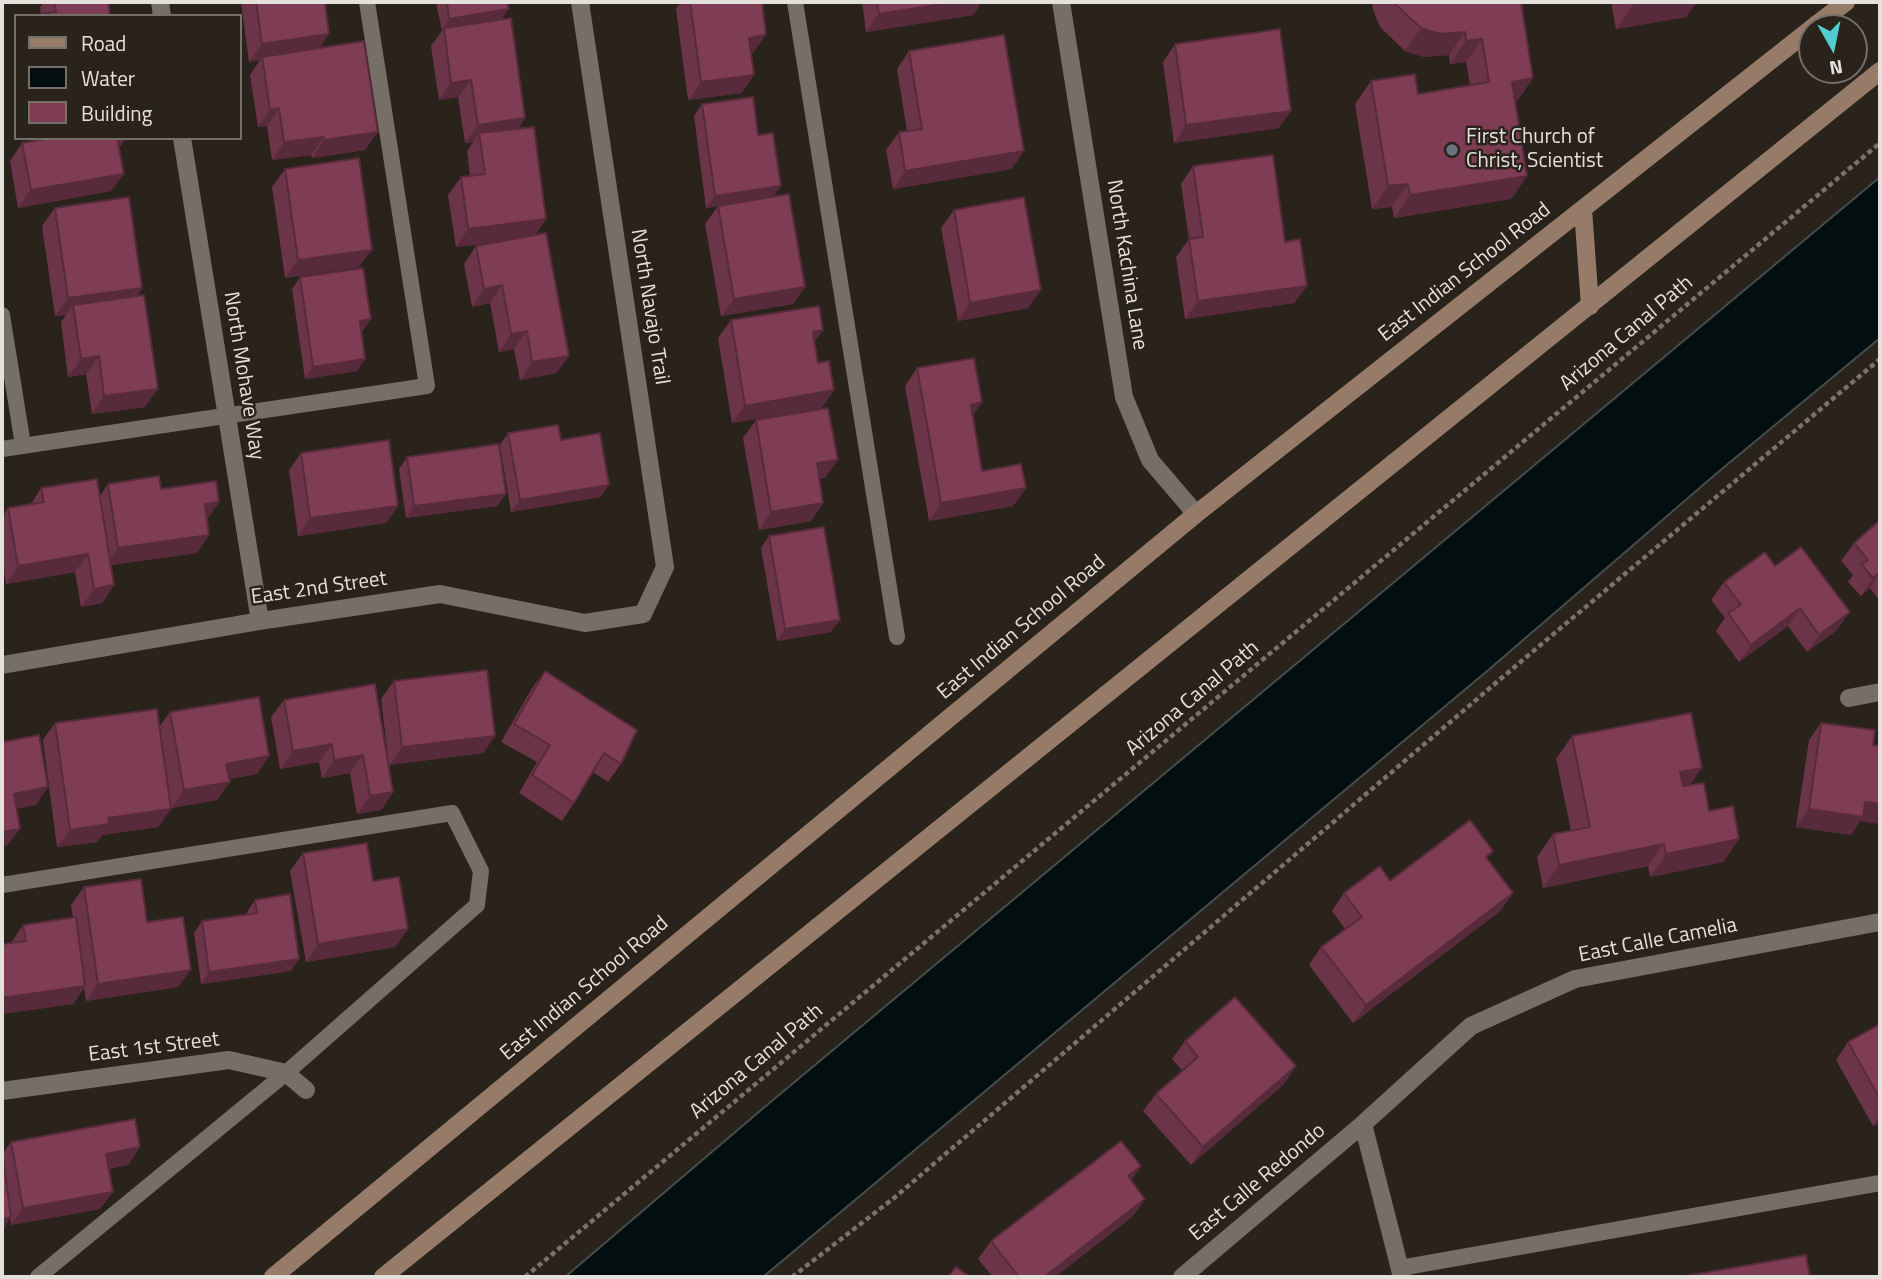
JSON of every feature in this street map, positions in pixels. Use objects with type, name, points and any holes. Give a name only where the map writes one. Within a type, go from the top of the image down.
[{"type":"main road","name":"East Indian School Road","points":[[1830,14],[1846,2]]},
{"type":"main road","name":"East Indian School Road","points":[[273,1277],[1196,514],[1798,39]]},
{"type":"main road","points":[[383,1277],[1880,71]]},
{"type":"main road","points":[[1583,209],[1590,306]]},
{"type":"street","name":"North Navajo Trail","points":[[580,2],[665,567],[643,614]]},
{"type":"street","name":"North Kachina Lane","points":[[1061,2],[1125,397],[1150,460],[1196,514]]},
{"type":"street","name":"North Mohave Way","points":[[182,140],[260,621]]},
{"type":"street","name":"East 2nd Street","points":[[2,665],[260,621],[440,594],[585,622],[643,614]]},
{"type":"street","points":[[1849,698],[1880,692]]},
{"type":"street","name":"East Calle Camelia","points":[[1363,1124],[1471,1026],[1575,979],[1880,922]]},
{"type":"street","name":"East 1st Street","points":[[2,1091],[229,1060],[286,1073],[306,1090]]},
{"type":"street","points":[[1363,1124],[1401,1273]]},
{"type":"street","name":"East Calle Redondo","points":[[1182,1277],[1363,1124]]},
{"type":"lane","points":[[2,449],[427,386],[367,2]]},
{"type":"lane","points":[[795,2],[897,637]]},
{"type":"lane","points":[[2,315],[23,445]]},
{"type":"lane","points":[[2,885],[452,813],[481,871],[477,905],[286,1073],[38,1277]]},
{"type":"lane","points":[[1401,1273],[1880,1183]]},
{"type":"path","name":"Arizona Canal Path","points":[[524,1277],[1880,143]]},
{"type":"path","points":[[792,1277],[894,1198],[1880,359]]},
{"type":"water","points":[[1880,177],[1880,338],[1717,473],[1486,672],[763,1277],[565,1277],[767,1105]]},
{"type":"building","points":[[54,2],[108,2],[110,14],[39,14],[56,12]]},
{"type":"building","points":[[256,2],[325,2],[329,34],[262,44]]},
{"type":"building","points":[[447,2],[507,2],[509,9],[449,19]]},
{"type":"building","points":[[690,2],[762,2],[766,35],[749,38],[754,75],[701,82]]},
{"type":"building","points":[[877,2],[954,2],[879,14]]},
{"type":"building","points":[[1395,2],[1521,2],[1533,78],[1512,82],[1527,176],[1410,195],[1408,184],[1388,186],[1371,81],[1415,74],[1418,94],[1489,82],[1482,39],[1466,41],[1465,32],[1440,34],[1421,28]]},
{"type":"building","points":[[511,18],[525,118],[478,125],[471,80],[451,83],[444,28]]},
{"type":"building","points":[[1280,29],[1291,111],[1186,125],[1175,44]]},
{"type":"building","points":[[1004,35],[1024,151],[905,171],[899,132],[922,129],[909,51]]},
{"type":"building","points":[[364,41],[378,132],[324,140],[324,137],[284,142],[279,108],[270,110],[262,57]]},
{"type":"building","points":[[753,97],[758,135],[773,133],[781,186],[715,196],[702,104]]},
{"type":"building","points":[[534,127],[546,219],[468,229],[461,177],[485,174],[479,133]]},
{"type":"building","points":[[39,140],[117,140],[124,174],[31,190],[22,143]]},
{"type":"building","points":[[1273,155],[1285,242],[1300,239],[1307,286],[1198,301],[1189,239],[1203,237],[1193,166]]},
{"type":"building","points":[[359,158],[372,250],[298,260],[285,169]]},
{"type":"building","points":[[789,194],[805,287],[734,299],[718,206]]},
{"type":"building","points":[[129,197],[142,288],[68,298],[55,208]]},
{"type":"building","points":[[1024,197],[1041,290],[970,303],[954,210]]},
{"type":"building","points":[[546,233],[569,356],[532,362],[527,331],[511,334],[502,285],[484,289],[476,246]]},
{"type":"building","points":[[363,268],[371,319],[360,321],[365,359],[313,367],[300,277]]},
{"type":"building","points":[[144,295],[158,389],[104,396],[99,356],[81,359],[73,305]]},
{"type":"building","points":[[819,306],[823,330],[813,332],[818,363],[829,361],[834,390],[745,406],[731,320]]},
{"type":"building","points":[[974,358],[982,402],[971,405],[982,471],[1021,464],[1026,488],[941,503],[917,368]]},
{"type":"building","points":[[828,408],[838,460],[817,463],[823,503],[771,512],[756,420]]},
{"type":"building","points":[[558,425],[561,440],[600,433],[609,485],[520,500],[508,433]]},
{"type":"building","points":[[389,440],[398,506],[310,518],[301,453]]},
{"type":"building","points":[[499,444],[506,494],[414,506],[407,457]]},
{"type":"building","points":[[159,476],[161,489],[216,481],[219,502],[205,504],[209,535],[118,548],[108,484]]},
{"type":"building","points":[[97,479],[114,585],[94,589],[88,554],[18,566],[8,508],[44,502],[41,488]]},
{"type":"building","points":[[1880,520],[1880,572],[1873,578],[1861,564],[1868,560],[1854,543]]},
{"type":"building","points":[[824,527],[840,620],[785,629],[769,536]]},
{"type":"building","points":[[1801,547],[1850,612],[1819,635],[1800,608],[1751,645],[1728,613],[1741,605],[1724,582],[1765,552],[1775,566]]},
{"type":"building","points":[[487,670],[495,736],[402,747],[394,681]]},
{"type":"building","points":[[545,671],[637,730],[621,764],[604,753],[574,803],[532,775],[550,745],[514,724]]},
{"type":"building","points":[[375,684],[393,792],[370,796],[363,755],[334,760],[332,744],[293,751],[284,700]]},
{"type":"building","points":[[259,697],[269,756],[226,764],[230,782],[184,790],[170,712]]},
{"type":"building","points":[[157,709],[171,809],[108,818],[109,824],[70,830],[55,723]]},
{"type":"building","points":[[1691,713],[1702,768],[1680,772],[1683,786],[1704,783],[1709,811],[1733,806],[1739,839],[1666,854],[1664,844],[1559,865],[1553,834],[1590,827],[1572,736]]},
{"type":"building","points":[[1821,723],[1875,730],[1873,745],[1880,746],[1880,804],[1865,802],[1863,817],[1809,809]]},
{"type":"building","points":[[39,735],[48,787],[14,794],[20,829],[2,832],[2,742]]},
{"type":"building","points":[[1470,820],[1493,851],[1486,857],[1513,893],[1366,1005],[1321,947],[1362,917],[1344,893],[1380,866],[1390,881]]},
{"type":"building","points":[[367,843],[373,881],[399,877],[408,929],[318,944],[303,853]]},
{"type":"building","points":[[141,879],[147,922],[183,917],[191,970],[98,984],[84,887]]},
{"type":"building","points":[[290,894],[299,959],[209,972],[202,921],[257,913],[255,900]]},
{"type":"building","points":[[76,917],[85,986],[2,998],[2,944],[26,941],[23,925]]},
{"type":"building","points":[[1235,997],[1296,1066],[1203,1147],[1156,1094],[1198,1057],[1185,1041]]},
{"type":"building","points":[[1880,1024],[1880,1099],[1848,1042]]},
{"type":"building","points":[[135,1119],[140,1147],[106,1154],[113,1192],[23,1208],[11,1142]]},
{"type":"building","points":[[1121,1141],[1141,1166],[1128,1176],[1145,1199],[1044,1277],[1019,1277],[991,1241]]},
{"type":"building","points":[[2,1153],[11,1217],[2,1219]]},
{"type":"building","points":[[1806,1255],[1810,1277],[1685,1276]]},
{"type":"building","points":[[956,1267],[970,1277],[948,1277]]},
{"type":"place","name":"First Church of Christ, Scientist","points":[[1452,150]]}]
